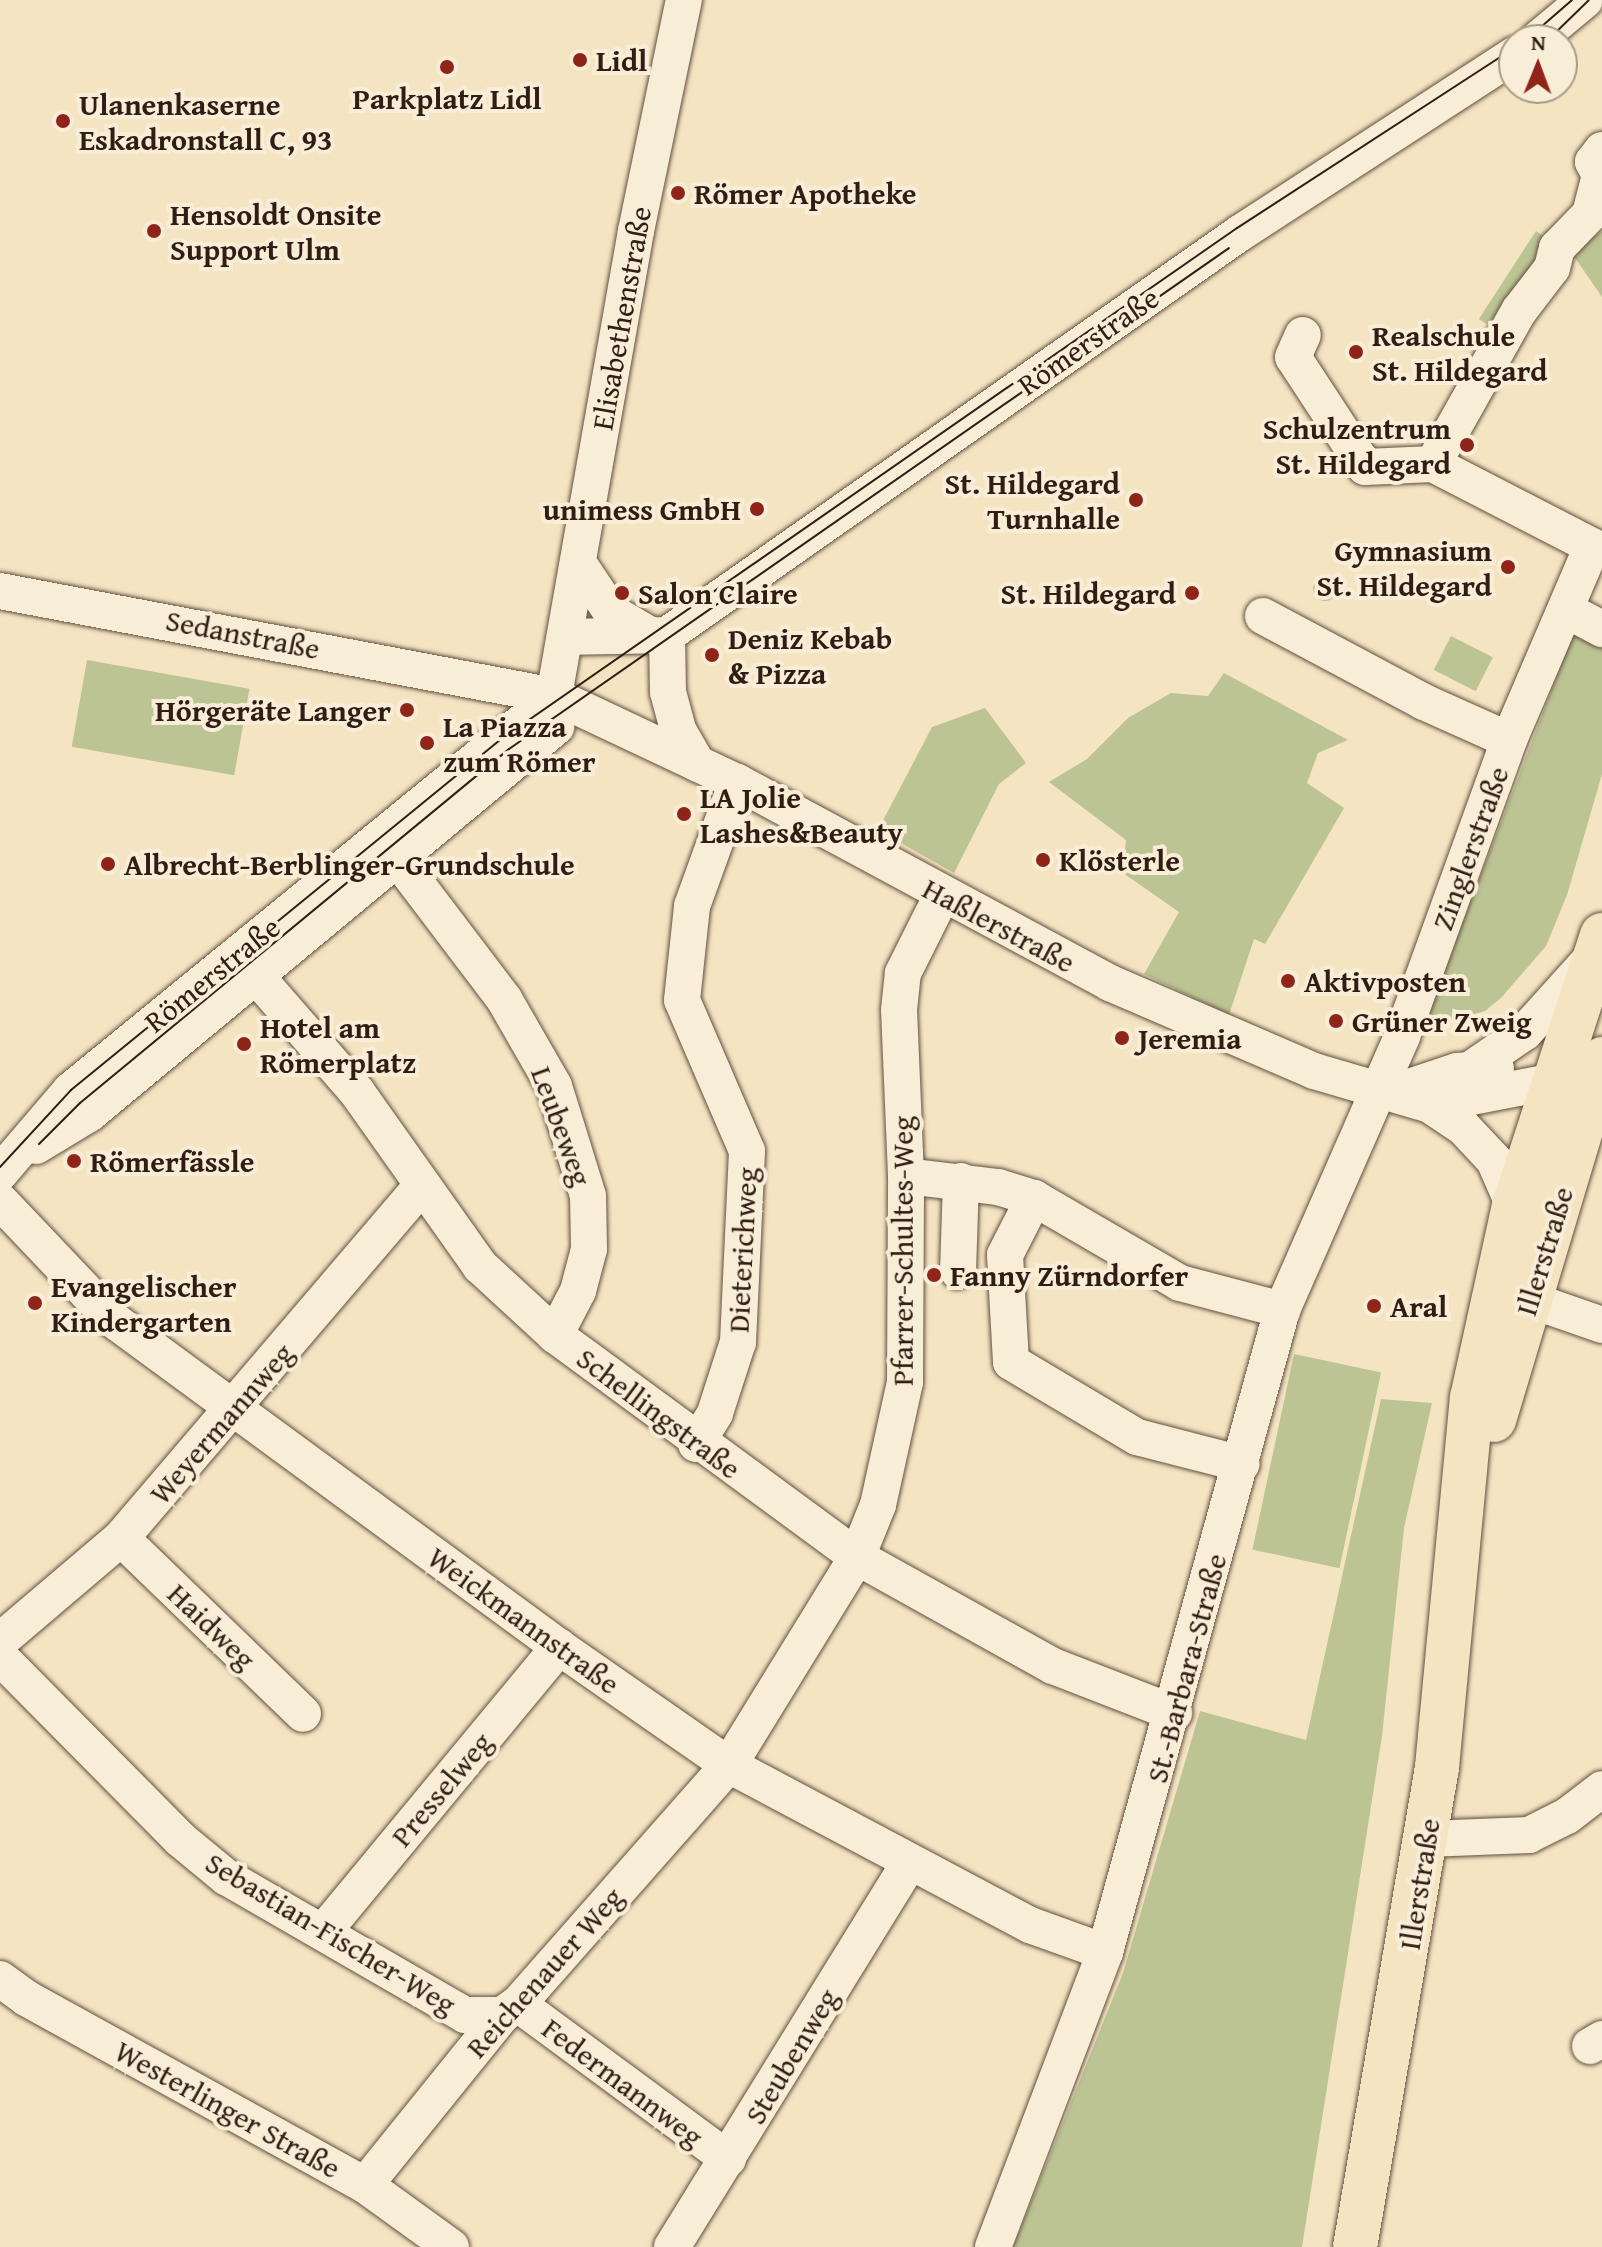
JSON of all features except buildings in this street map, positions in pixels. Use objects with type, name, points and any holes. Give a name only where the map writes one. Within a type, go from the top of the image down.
[{"type":"main road","points":[[1589,1072],[1599,944]]},
{"type":"main road","name":"Illerstraße","points":[[1355,2247],[1427,1839],[1464,1518],[1463,1463],[1472,1398],[1514,1206],[1589,1072]]},
{"type":"main road","name":"Illerstraße","points":[[1464,1518],[1530,1300],[1589,1072]]},
{"type":"street","name":"Elisabethenstraße","points":[[567,702],[565,637],[636,231],[684,0]]},
{"type":"street","points":[[1557,24],[1587,0],[1602,15]]},
{"type":"street","name":"Römerstraße","points":[[657,634],[1240,233],[1498,65]]},
{"type":"street","points":[[1303,335],[1293,357],[1365,467],[1433,464],[1519,311],[1552,268],[1557,248],[1590,214],[1600,175],[1593,162],[1602,150]]},
{"type":"street","name":"Zinglerstraße","points":[[1386,1091],[1509,740],[1592,546],[1433,464]]},
{"type":"street","points":[[579,564],[611,612],[657,634]]},
{"type":"street","name":"Sedanstraße","points":[[0,591],[486,681],[567,702]]},
{"type":"street","points":[[1566,610],[1602,629]]},
{"type":"street","name":"Zinglerstraße","points":[[1263,616],[1424,702],[1509,740]]},
{"type":"street","points":[[565,637],[657,634]]},
{"type":"street","points":[[657,634],[678,730],[698,764]]},
{"type":"street","points":[[509,749],[567,702]]},
{"type":"street","name":"Haßlerstraße","points":[[567,702],[737,782],[1110,983],[1232,1038],[1430,1105],[1500,1095],[1589,1072]]},
{"type":"street","name":"Römerstraße","points":[[4,1161],[89,1114],[397,858],[509,749]]},
{"type":"street","name":"Römerstraße","points":[[4,1161],[71,1090],[509,749]]},
{"type":"street","name":"Dieterichweg","points":[[696,1444],[715,1413],[738,1342],[747,1151],[682,1000],[692,906],[737,782]]},
{"type":"street","name":"Leubeweg","points":[[397,858],[504,999],[554,1086],[588,1196],[589,1249],[578,1291],[555,1335]]},
{"type":"street","name":"Pfarrer-Schultes-Weg","points":[[729,1765],[857,1557],[878,1505],[905,1382],[906,1176],[899,1010],[903,973],[942,895]]},
{"type":"street","points":[[1474,1067],[1525,1032],[1599,944]]},
{"type":"street","name":"Schellingstraße","points":[[256,976],[357,1092],[480,1266],[555,1335],[696,1444],[857,1557],[1053,1666],[1174,1713]]},
{"type":"street","points":[[1386,1091],[1474,1067],[1589,1072]]},
{"type":"street","name":"St.-Barbara-Straße","points":[[993,2247],[1105,1952],[1174,1713],[1282,1310],[1386,1091]]},
{"type":"street","points":[[1430,1105],[1463,1127],[1494,1160],[1514,1206]]},
{"type":"street","points":[[906,1176],[961,1181],[1034,1198],[1180,1283],[1282,1310]]},
{"type":"street","points":[[958,1271],[961,1181]]},
{"type":"street","name":"Weyermannweg","points":[[0,1641],[121,1538],[236,1409],[422,1185]]},
{"type":"street","points":[[1034,1198],[1005,1255],[1011,1362],[1137,1437],[1242,1464]]},
{"type":"street","name":"Weickmannstraße","points":[[0,1201],[112,1319],[559,1647],[729,1765],[909,1864],[1030,1925],[1105,1952]]},
{"type":"street","points":[[1530,1300],[1602,1325]]},
{"type":"street","name":"Haidweg","points":[[121,1538],[303,1714]]},
{"type":"street","name":"Presselweg","points":[[324,1931],[559,1647]]},
{"type":"street","name":"Sebastian-Fischer-Weg","points":[[0,1657],[180,1839],[226,1877],[465,2015],[510,2010]]},
{"type":"street","name":"Reichenauer Weg","points":[[365,2185],[510,2010],[729,1765]]},
{"type":"street","points":[[1427,1839],[1529,1835],[1567,1816],[1602,1789]]},
{"type":"street","name":"Steubenweg","points":[[672,2247],[909,1864]]},
{"type":"street","name":"Westerlinger Straße","points":[[0,1979],[26,1998],[365,2185],[451,2247]]},
{"type":"street","name":"Federmannweg","points":[[510,2010],[728,2159]]},
{"type":"green space","points":[[1536,231],[1553,242],[1496,330],[1479,319]]},
{"type":"green space","points":[[1602,231],[1602,297],[1571,252]]},
{"type":"green space","points":[[1325,577],[1333,581],[1337,589],[1333,597],[1325,601],[1317,597],[1313,589],[1317,581]]},
{"type":"green space","points":[[1575,629],[1602,643],[1602,774],[1567,895],[1546,946],[1501,998],[1485,1011],[1422,1029]]},
{"type":"green space","points":[[1451,636],[1493,657],[1476,691],[1434,670]]},
{"type":"green space","points":[[87,660],[249,689],[234,775],[72,747]]},
{"type":"green space","points":[[1224,673],[1348,740],[1318,753],[1307,783],[1344,808],[1265,944],[1254,939],[1229,1015],[1144,974],[1179,912],[1123,873],[1126,840],[1049,782],[1087,759],[1128,718],[1171,693],[1208,696]]},
{"type":"green space","points":[[985,708],[1026,763],[999,784],[954,873],[878,830],[932,727]]},
{"type":"green space","points":[[1294,1354],[1381,1373],[1339,1568],[1252,1550]]},
{"type":"green space","points":[[1381,1399],[1432,1403],[1404,1528],[1382,1736],[1302,2247],[1013,2247],[1123,1973],[1200,1711],[1306,1740]]},
{"type":"tram line","points":[[1544,24],[1572,0]]},
{"type":"tram line","points":[[1564,24],[1589,0]]},
{"type":"tram line","points":[[0,1167],[71,1090],[500,740],[1237,228],[1498,58]]},
{"type":"tram line","points":[[39,1144],[80,1103],[509,749],[1229,248]]},
{"type":"place","name":"Lidl","points":[[580,60]]},
{"type":"place","name":"Parkplatz Lidl","points":[[447,67]]},
{"type":"place","name":"Ulanenkaserne Eskadronstall C, 93","points":[[63,121]]},
{"type":"place","name":"Römer Apotheke","points":[[678,193]]},
{"type":"place","name":"Hensoldt Onsite Support Ulm","points":[[154,231]]},
{"type":"place","name":"Realschule St. Hildegard","points":[[1356,352]]},
{"type":"place","name":"Schulzentrum St. Hildegard","points":[[1467,445]]},
{"type":"place","name":"St. Hildegard Turnhalle","points":[[1136,500]]},
{"type":"place","name":"unimess GmbH","points":[[757,509]]},
{"type":"place","name":"Gymnasium St. Hildegard","points":[[1508,567]]},
{"type":"place","name":"Salon Claire","points":[[622,593]]},
{"type":"place","name":"St. Hildegard","points":[[1192,593]]},
{"type":"place","name":"Deniz Kebab & Pizza","points":[[712,655]]},
{"type":"place","name":"Hörgeräte Langer","points":[[407,710]]},
{"type":"place","name":"La Piazza zum Römer","points":[[427,743]]},
{"type":"place","name":"LA Jolie Lashes&Beauty","points":[[684,814]]},
{"type":"place","name":"Klösterle","points":[[1043,860]]},
{"type":"place","name":"Albrecht-Berblinger-Grundschule","points":[[108,864]]},
{"type":"place","name":"Aktivposten","points":[[1288,981]]},
{"type":"place","name":"Grüner Zweig","points":[[1336,1021]]},
{"type":"place","name":"Jeremia","points":[[1122,1038]]},
{"type":"place","name":"Hotel am Römerplatz","points":[[244,1044]]},
{"type":"place","name":"Römerfässle","points":[[74,1161]]},
{"type":"place","name":"Fanny Zürndorfer","points":[[934,1275]]},
{"type":"place","name":"Evangelischer Kindergarten","points":[[35,1303]]},
{"type":"place","name":"Aral","points":[[1374,1306]]}]
